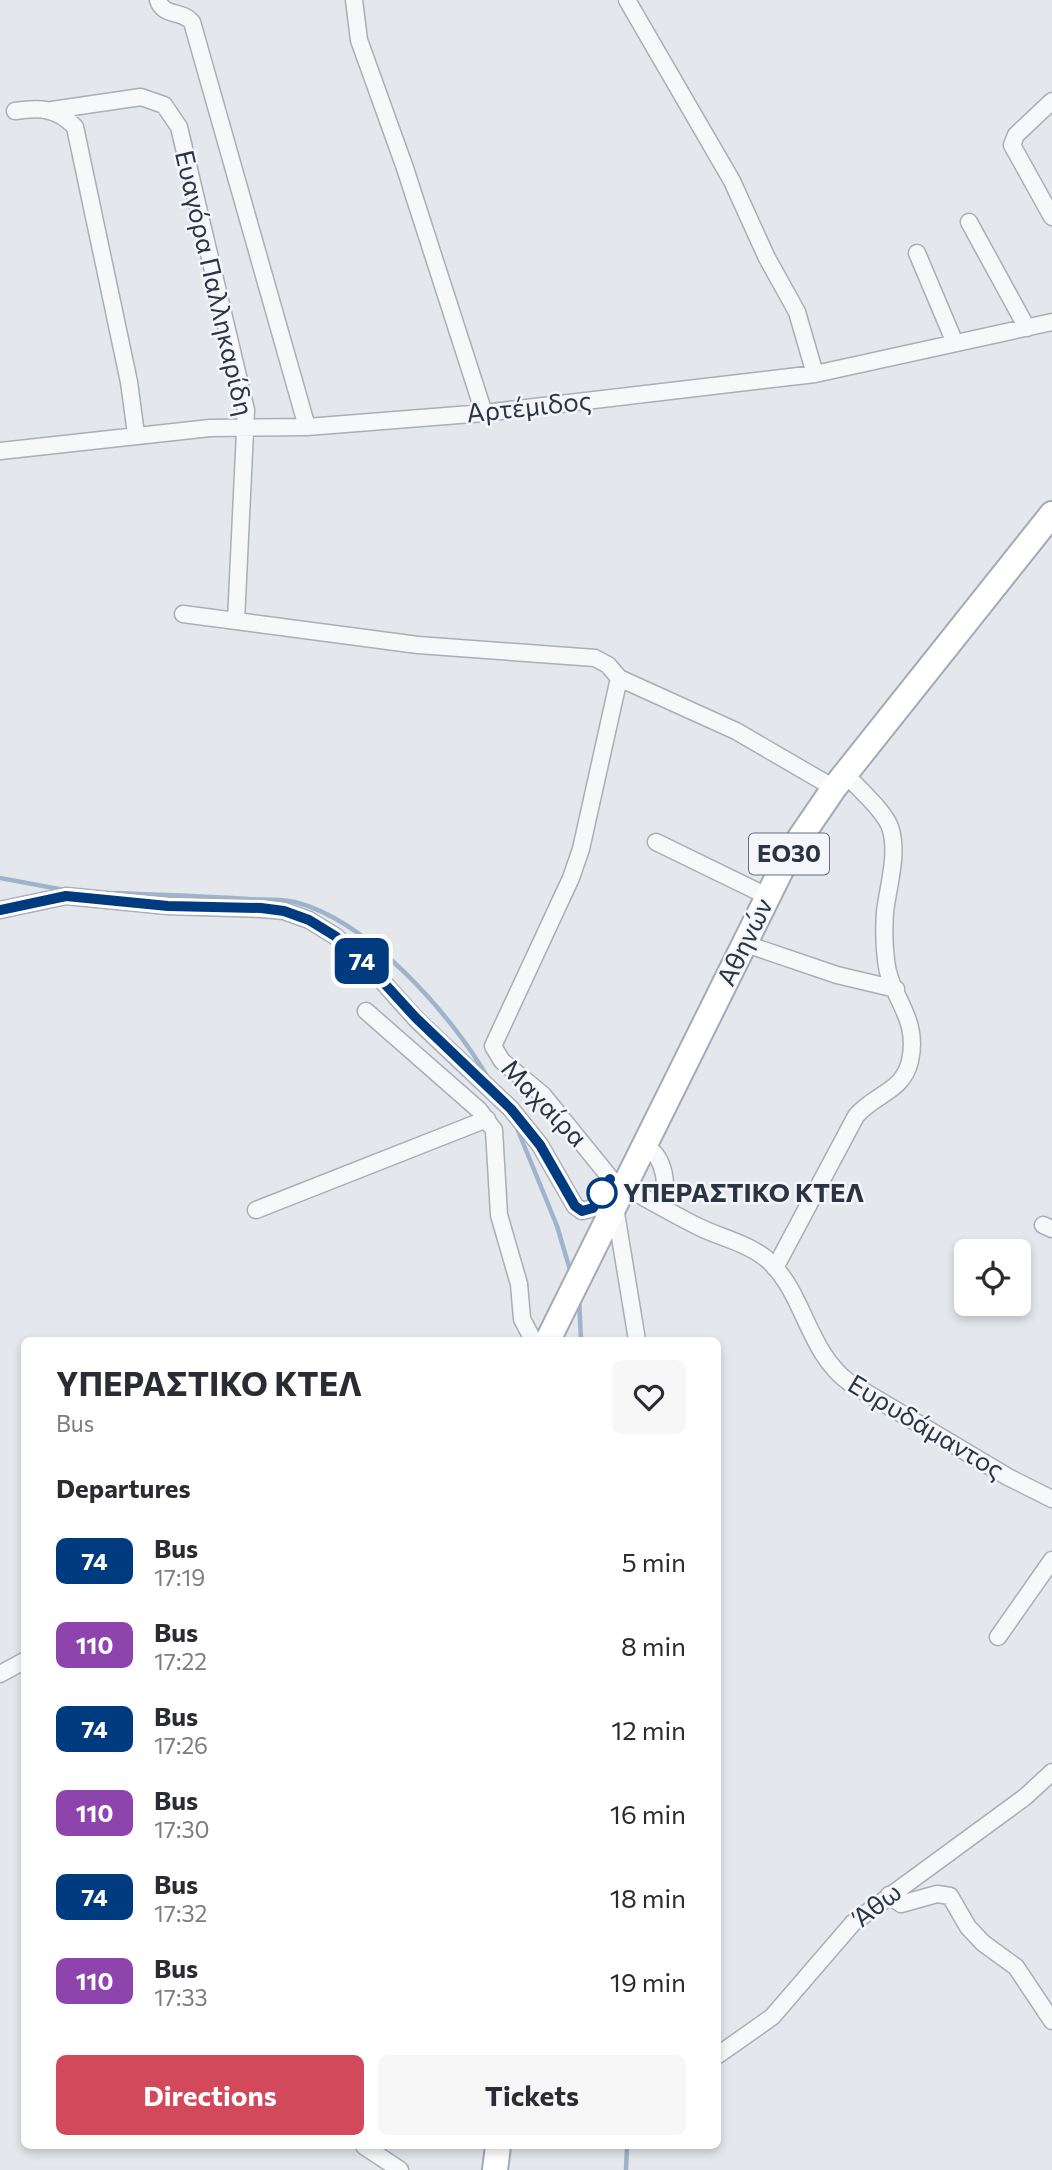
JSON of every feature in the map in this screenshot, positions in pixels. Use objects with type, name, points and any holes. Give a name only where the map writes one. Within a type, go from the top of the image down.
[{"type":"main road","name":"Αθηνών","points":[[550,1337],[619,1191],[646,1146],[743,943],[793,847],[840,781],[1052,514]]},
{"type":"main road","points":[[495,2170],[498,2149]]},
{"type":"street","points":[[158,0],[164,9],[188,17],[192,22],[307,427]]},
{"type":"street","points":[[354,0],[359,40],[405,169],[484,413]]},
{"type":"street","points":[[626,0],[732,181],[767,258],[797,312],[815,374]]},
{"type":"street","name":"Ευαγόρα Παλληκαρίδη","points":[[52,110],[131,97],[153,100],[171,112],[178,127],[238,374],[246,427],[236,621]]},
{"type":"street","points":[[1050,208],[1017,156],[1013,141],[1052,101]]},
{"type":"street","points":[[15,111],[38,107],[52,110],[75,127],[129,382],[136,435]]},
{"type":"street","points":[[969,222],[1027,328]]},
{"type":"street","points":[[918,253],[955,343]]},
{"type":"street","name":"Αρτέμιδος","points":[[0,451],[136,435],[246,427],[307,427],[484,413],[815,374],[1052,322]]},
{"type":"street","points":[[183,614],[418,645],[595,658],[608,665],[619,678],[840,781],[888,823],[892,834],[892,861],[885,916],[886,962],[908,1016],[911,1031],[910,1062],[902,1080],[890,1093],[865,1105],[856,1116],[775,1268]]},
{"type":"street","name":"Μαχαίρα","points":[[619,678],[581,849],[571,878],[493,1046],[502,1061],[543,1095],[619,1191]]},
{"type":"street","points":[[656,842],[767,896]]},
{"type":"street","points":[[0,910],[66,896],[168,906],[261,908],[284,911],[309,920],[335,936],[511,1109],[540,1145],[575,1206],[582,1211],[593,1208],[619,1191],[637,1337]]},
{"type":"street","points":[[743,943],[837,975],[896,989]]},
{"type":"street","points":[[366,1011],[488,1119],[495,1134],[499,1215],[519,1284],[523,1323],[531,1337]]},
{"type":"street","points":[[256,1210],[488,1119]]},
{"type":"street","points":[[646,1146],[658,1155],[662,1171],[665,1192],[661,1206]]},
{"type":"street","name":"Ευρυδάμαντος","points":[[619,1191],[661,1206],[698,1227],[749,1248],[775,1268],[819,1348],[841,1377],[1008,1477],[1052,1499]]},
{"type":"street","points":[[998,1636],[1052,1560]]},
{"type":"street","points":[[0,1674],[21,1663]]},
{"type":"street","name":"Άθω","points":[[721,2053],[772,2017],[841,1934],[889,1895],[1019,1802],[1052,1772]]},
{"type":"street","points":[[889,1895],[901,1904],[937,1894],[950,1896],[968,1927],[983,1943],[1016,1967],[1052,2021]]},
{"type":"street","points":[[368,2149],[400,2170]]},
{"type":"waterway","points":[[0,878],[64,890]]},
{"type":"waterway","points":[[115,893],[283,900],[323,912],[379,949],[405,973],[453,1026],[488,1078]]},
{"type":"waterway","points":[[517,1128],[557,1226],[571,1273]]},
{"type":"waterway","points":[[579,1298],[581,1337]]},
{"type":"waterway","points":[[626,2170],[627,2149]]},
{"type":"bus line","name":"74","points":[[0,910],[66,896],[168,906],[261,908],[284,911],[309,920],[335,936],[374,972],[416,1018],[511,1109],[540,1145],[575,1206],[582,1211],[593,1208],[610,1179]]},
{"type":"place","name":"ΥΠΕΡΑΣΤΙΚΟ ΚΤΕΛ","points":[[602,1193]]}]
